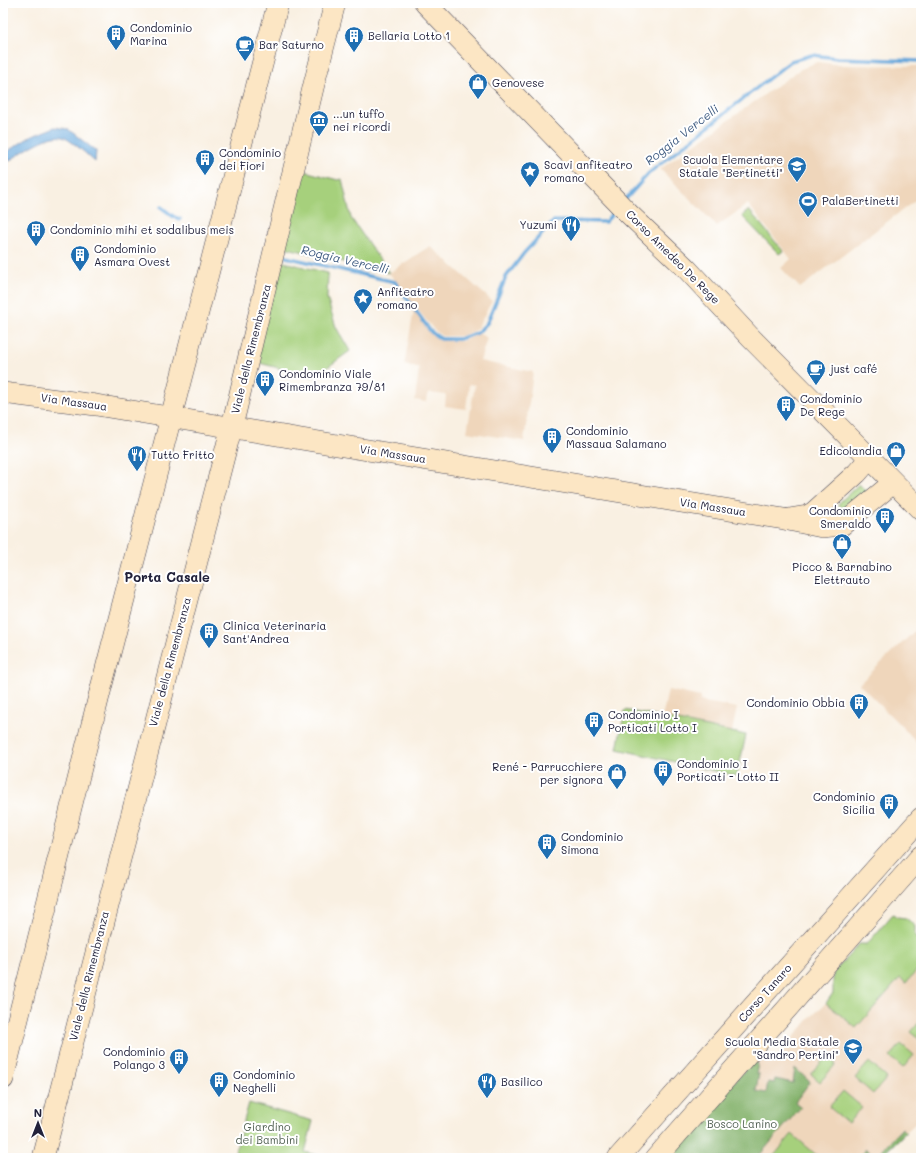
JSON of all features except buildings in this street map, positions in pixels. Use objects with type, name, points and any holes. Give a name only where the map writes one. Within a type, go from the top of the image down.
[{"type":"street","points":[[3,1079],[100,692],[278,3]]},
{"type":"street","name":"Viale della Rimembranza","points":[[43,1158],[232,428],[335,3]]},
{"type":"street","name":"Corso Amedeo De Rege","points":[[425,3],[616,201],[686,268],[751,338],[921,510]]},
{"type":"street","name":"Via Massaua","points":[[3,392],[96,404],[172,418],[784,519],[822,527],[842,525],[893,483]]},
{"type":"street","points":[[784,519],[798,518],[814,512],[857,473],[870,458]]},
{"type":"street","name":"Corso Tanaro","points":[[618,1158],[921,818]]},
{"type":"street","points":[[656,1158],[921,856]]},
{"type":"shaded area","name":"Scuola Elementare Statale \"Bertinetti\"","points":[[817,62],[842,65],[921,66],[921,196],[800,288],[781,268],[791,259],[748,204],[717,226],[660,169],[799,70]]},
{"type":"shaded area","points":[[430,246],[492,301],[478,327],[472,332],[461,336],[442,336],[434,330],[389,273]]},
{"type":"shaded area","points":[[414,310],[430,333],[438,339],[462,341],[478,333],[487,338],[480,361],[533,372],[524,441],[467,432],[475,385],[469,384],[466,409],[445,406],[446,395],[429,393],[426,402],[415,400],[419,368],[404,365]]},
{"type":"shaded area","points":[[921,625],[921,746],[859,684]]},
{"type":"shaded area","points":[[668,690],[701,697],[700,701],[737,708],[732,732],[662,718]]},
{"type":"shaded area","points":[[920,967],[921,1118],[906,1132],[901,1128],[875,1157],[866,1149],[858,1158],[757,1158],[801,1107],[795,1102],[795,1068],[793,1083],[774,1084],[766,1093],[756,1091],[759,1074],[756,1074],[759,1060],[776,1063],[777,1057],[808,1020],[826,1003],[856,1028],[901,978],[906,983]]},
{"type":"green space","points":[[304,171],[338,180],[342,179],[351,218],[389,273],[284,247]]},
{"type":"green space","points":[[749,210],[783,251],[779,254],[742,216]]},
{"type":"green space","points":[[280,261],[328,273],[327,298],[336,327],[350,351],[314,377],[255,362]]},
{"type":"green space","points":[[859,484],[866,491],[846,511],[838,504]]},
{"type":"green space","points":[[625,710],[746,735],[737,776],[617,749]]},
{"type":"green space","points":[[893,914],[897,917],[906,918],[915,926],[915,936],[921,944],[917,950],[921,954],[921,968],[920,967],[906,983],[900,978],[856,1028],[826,1003],[833,993],[833,973],[859,944],[867,944]]},
{"type":"green space","points":[[921,1021],[921,1041],[911,1032]]},
{"type":"green space","points":[[901,1044],[914,1055],[903,1068],[890,1057]]},
{"type":"green space","points":[[827,1056],[836,1064],[820,1082],[811,1074]]},
{"type":"green space","name":"Bosco Lanino","points":[[755,1058],[758,1065],[756,1074],[759,1074],[756,1091],[766,1093],[768,1082],[774,1083],[775,1079],[793,1083],[795,1068],[810,1082],[795,1102],[801,1107],[757,1158],[666,1158]]},
{"type":"green space","points":[[869,1062],[887,1078],[873,1094],[855,1078]]},
{"type":"green space","points":[[843,1091],[862,1107],[848,1123],[829,1107]]},
{"type":"green space","name":"Giardino dei Bambini","points":[[249,1103],[313,1121],[305,1152],[328,1158],[239,1158],[234,1156]]},
{"type":"green space","points":[[902,1128],[906,1132],[880,1158],[858,1158],[866,1149],[875,1157]]},
{"type":"green space","points":[[792,1134],[820,1158],[772,1158]]},
{"type":"water","points":[[55,127],[68,129],[96,151],[95,162],[73,143],[65,138],[59,137],[42,141],[3,165],[3,154],[30,137]]},
{"type":"waterway","name":"Roggia Vercelli","points":[[624,201],[649,173],[791,61],[812,55],[838,58],[921,61]]},
{"type":"waterway","name":"Roggia Vercelli","points":[[161,207],[174,217],[180,219]]},
{"type":"waterway","name":"Roggia Vercelli","points":[[286,257],[395,282],[431,332],[441,339],[459,339],[477,333],[487,323],[506,277],[524,253],[554,221],[605,222],[616,210]]},
{"type":"place","name":"Condominio Marina","points":[[116,51]]},
{"type":"place","name":"Bellaria Lotto 1","points":[[354,53]]},
{"type":"place","name":"Bar Saturno","points":[[245,62]]},
{"type":"place","name":"Genovese","points":[[478,100]]},
{"type":"place","name":"...un tuffo nei ricordi","points":[[319,137]]},
{"type":"place","name":"Condominio dei Fiori","points":[[205,176]]},
{"type":"place","name":"Scuola Elementare Statale \"Bertinetti\"","points":[[797,183]]},
{"type":"place","name":"Scavi anfiteatro romano","points":[[530,188]]},
{"type":"place","name":"PalaBertinetti","points":[[808,218]]},
{"type":"place","name":"Yuzumi","points":[[571,242]]},
{"type":"place","name":"Condominio mihi et sodalibus meis","points":[[36,247]]},
{"type":"place","name":"Condominio Asmara Ovest","points":[[80,272]]},
{"type":"place","name":"Anfiteatro romano","points":[[363,315]]},
{"type":"place","name":"just café","points":[[816,386]]},
{"type":"place","name":"Condominio Viale Rimembranza 79/81","points":[[265,397]]},
{"type":"place","name":"Condominio De Rege","points":[[786,422]]},
{"type":"place","name":"Condominio Massaua Salamano","points":[[552,454]]},
{"type":"place","name":"Edicolandia","points":[[896,468]]},
{"type":"place","name":"Tutto Fritto","points":[[137,472]]},
{"type":"place","name":"Condominio Smeraldo","points":[[885,534]]},
{"type":"place","name":"Picco & Barnabino Elettrauto","points":[[842,560]]},
{"type":"place","name":"Clinica Veterinaria Sant'Andrea","points":[[209,649]]},
{"type":"place","name":"Condominio Obbia","points":[[859,720]]},
{"type":"place","name":"Condominio I Porticati Lotto I","points":[[594,738]]},
{"type":"place","name":"Condominio I Porticati - Lotto II","points":[[663,787]]},
{"type":"place","name":"René - Parrucchiere per signora","points":[[617,790]]},
{"type":"place","name":"Condominio Sicilia","points":[[889,820]]},
{"type":"place","name":"Condominio Simona","points":[[547,860]]},
{"type":"place","name":"Scuola Media Statale \"Sandro Pertini\"","points":[[853,1065]]},
{"type":"place","name":"Condominio Polango 3","points":[[179,1075]]},
{"type":"place","name":"Condominio Neghelli","points":[[219,1098]]},
{"type":"place","name":"Basilico","points":[[487,1099]]},
{"type":"district","name":"Porta Casale","points":[[167,577]]}]
